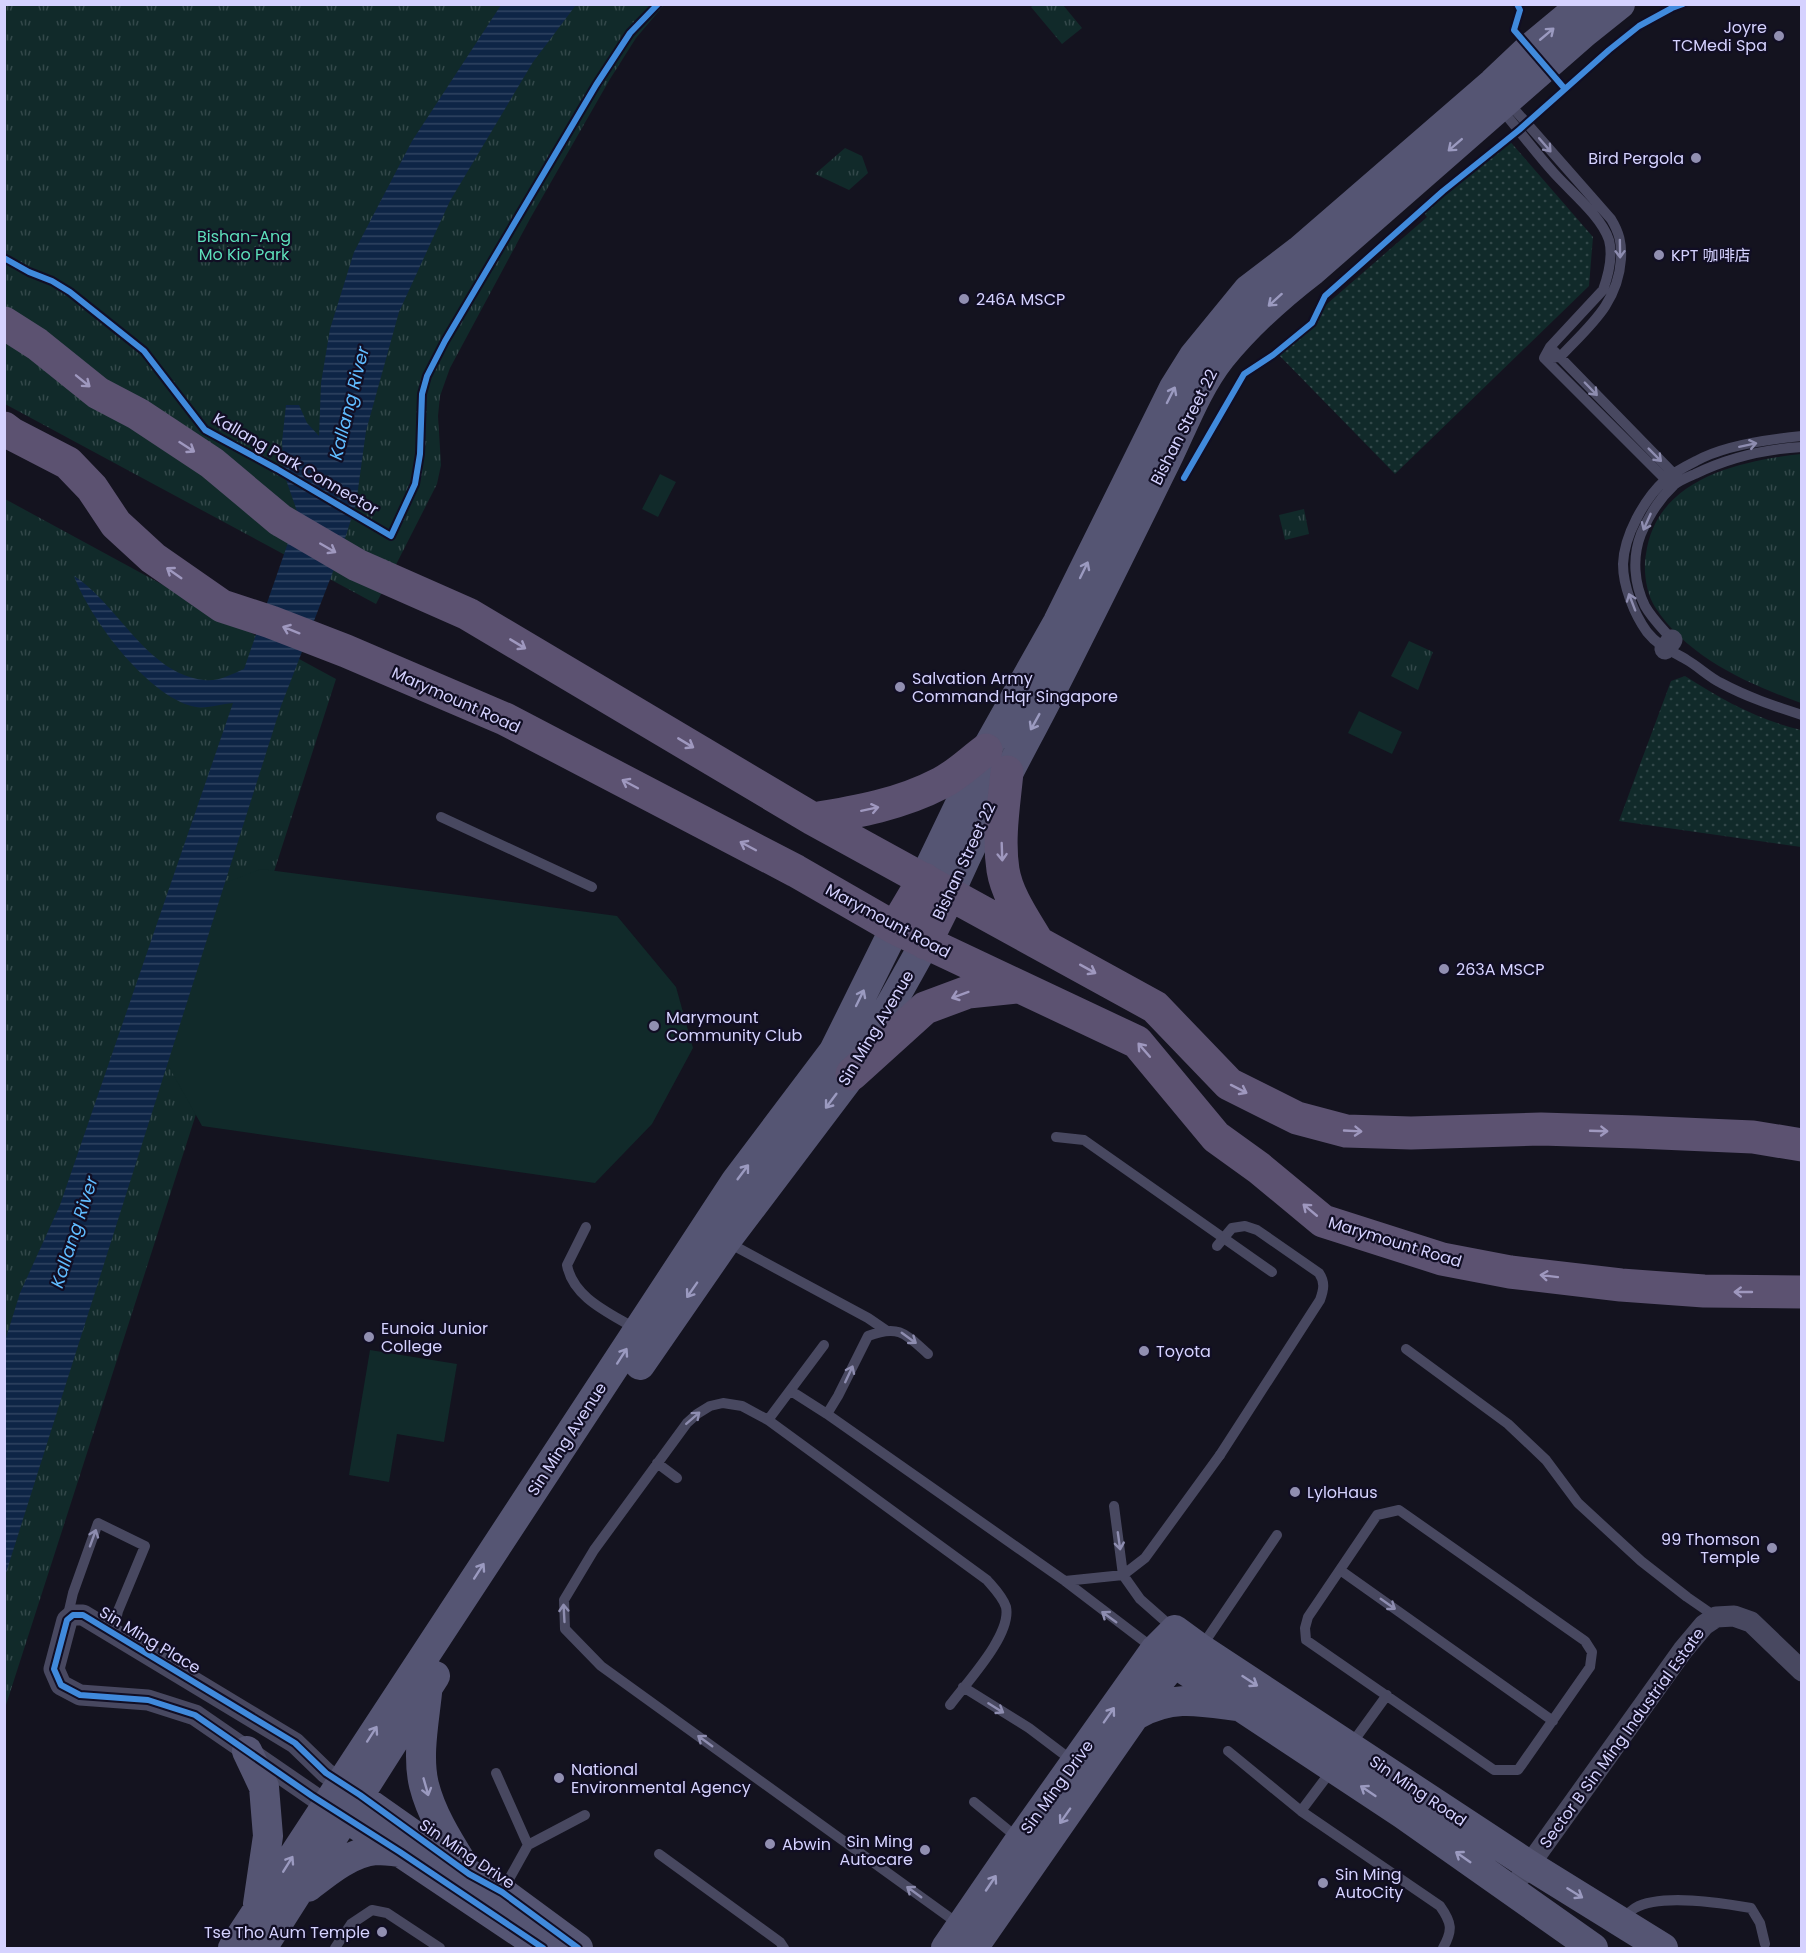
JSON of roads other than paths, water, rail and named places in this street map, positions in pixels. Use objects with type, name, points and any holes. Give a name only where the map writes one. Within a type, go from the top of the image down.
[{"type":"main road","name":"Bishan Street 22","points":[[895,928],[966,854],[996,761],[1058,622],[1174,388],[1194,356],[1248,290],[1496,95],[1530,48],[1575,14],[1620,4]]},
{"type":"main road","points":[[4,306],[37,344]]},
{"type":"main road","points":[[4,323],[37,344],[98,393],[138,414],[212,463],[280,520],[357,566],[468,614],[813,819],[1155,1007],[1229,1084],[1297,1118],[1346,1131],[1411,1133],[1584,1130],[1753,1137],[1802,1146]]},
{"type":"main road","name":"Marymount Road","points":[[4,428],[68,463],[92,488],[116,524],[153,558],[222,606],[271,621],[505,719],[785,865],[895,928],[1137,1042],[1216,1137],[1259,1168],[1323,1221],[1442,1259],[1510,1272],[1704,1292],[1802,1292]]},
{"type":"main road","points":[[4,447],[68,463]]},
{"type":"main road","points":[[813,819],[855,812],[903,799],[996,761],[1003,871],[1016,907],[1037,941]]},
{"type":"main road","name":"Bishan Street 22","points":[[925,943],[936,887]]},
{"type":"main road","name":"Sin Ming Avenue","points":[[262,1948],[290,1905],[343,1801],[639,1331],[736,1181],[834,1051],[895,928]]},
{"type":"main road","name":"Sin Ming Avenue","points":[[233,1948],[428,1687],[652,1347],[725,1242],[852,1074],[925,943]]},
{"type":"main road","points":[[852,1074],[926,1008],[968,992],[1018,987]]},
{"type":"main road","name":"Sin Ming Drive","points":[[965,1940],[1084,1770],[1179,1647]]},
{"type":"main road","name":"Sin Ming Drive","points":[[1084,1770],[1138,1714],[1179,1647]]},
{"type":"main road","name":"Sin Ming Road","points":[[1179,1647],[1240,1706],[1342,1757],[1529,1865],[1663,1948]]},
{"type":"main road","name":"Sin Ming Road","points":[[1179,1647],[1342,1757],[1511,1891],[1593,1948]]},
{"type":"main road","points":[[428,1687],[422,1749],[424,1785],[444,1832],[469,1874]]},
{"type":"main road","points":[[1138,1714],[1154,1705],[1171,1701],[1240,1706]]},
{"type":"main road","points":[[247,1751],[264,1787],[268,1836],[257,1913]]},
{"type":"main road","name":"Sin Ming Drive","points":[[343,1801],[400,1852],[495,1902]]},
{"type":"main road","name":"Sin Ming Drive","points":[[343,1801],[469,1874],[495,1902],[541,1942],[578,1948]]},
{"type":"main road","points":[[290,1905],[309,1886],[346,1860],[376,1850],[400,1852]]},
{"type":"street","name":"Sin Ming Place","points":[[67,1620],[73,1615],[83,1615],[295,1743],[326,1773],[343,1801]]},
{"type":"street","name":"Sector B Sin Ming Industrial Estate","points":[[1511,1891],[1683,1650],[1704,1625],[1716,1617],[1734,1616],[1751,1622],[1800,1667]]},
{"type":"street","points":[[67,1620],[54,1669],[61,1684],[80,1695],[148,1700],[195,1715],[247,1751],[343,1801]]},
{"type":"lane","points":[[1496,95],[1553,172],[1597,220],[1609,240],[1607,279],[1603,290],[1550,347],[1544,358]]},
{"type":"lane","points":[[1496,95],[1611,219],[1619,233],[1620,274],[1615,291],[1596,319],[1560,357],[1544,358]]},
{"type":"lane","points":[[1550,347],[1673,481]]},
{"type":"lane","points":[[1544,358],[1673,481]]},
{"type":"lane","points":[[1802,436],[1731,448],[1698,459],[1640,510],[1627,541],[1623,564],[1626,586],[1633,606],[1647,631],[1720,683],[1762,702],[1802,715]]},
{"type":"lane","points":[[1673,481],[1721,462],[1782,448],[1802,447]]},
{"type":"lane","points":[[441,817],[592,887]]},
{"type":"lane","points":[[1056,1137],[1084,1140],[1272,1272]]},
{"type":"lane","points":[[1065,1581],[1123,1575],[1144,1558],[1220,1455],[1320,1300],[1324,1286],[1319,1273],[1257,1230],[1245,1226],[1232,1228],[1217,1246]]},
{"type":"lane","points":[[586,1227],[567,1265],[573,1283],[581,1293],[639,1331]]},
{"type":"lane","points":[[725,1242],[868,1318],[886,1331]]},
{"type":"lane","points":[[827,1414],[866,1338],[871,1335],[891,1329],[906,1335],[928,1354]]},
{"type":"lane","points":[[768,1419],[824,1345]]},
{"type":"lane","points":[[1406,1349],[1508,1424],[1546,1460],[1578,1503],[1593,1518],[1641,1561],[1716,1617]]},
{"type":"lane","points":[[791,1391],[1065,1581],[1179,1647]]},
{"type":"lane","points":[[950,1705],[1003,1631],[1007,1614],[1005,1605],[995,1589],[987,1580],[768,1419],[733,1403],[710,1406],[687,1423],[594,1550],[564,1600],[565,1629],[601,1666],[965,1940]]},
{"type":"lane","points":[[657,1463],[677,1478]]},
{"type":"lane","points":[[1114,1506],[1123,1575],[1179,1647]]},
{"type":"lane","points":[[1399,1510],[1585,1641],[1592,1652],[1590,1667],[1518,1770],[1494,1770],[1387,1695],[1306,1640],[1305,1628],[1308,1617],[1377,1515],[1399,1510]]},
{"type":"lane","points":[[67,1620],[75,1587],[98,1523],[145,1546],[118,1611],[113,1634]]},
{"type":"lane","points":[[1179,1647],[1277,1534]]},
{"type":"lane","points":[[1340,1570],[1553,1721]]},
{"type":"lane","points":[[963,1687],[1029,1728],[1084,1770]]},
{"type":"lane","points":[[1301,1811],[1387,1695]]},
{"type":"lane","points":[[1228,1751],[1301,1811],[1440,1906],[1448,1917],[1451,1929],[1444,1947]]},
{"type":"lane","points":[[496,1773],[528,1845]]},
{"type":"lane","points":[[974,1802],[1029,1847]]},
{"type":"lane","points":[[495,1902],[528,1845],[585,1815]]},
{"type":"lane","points":[[659,1854],[780,1942],[784,1948]]},
{"type":"lane","points":[[1621,1921],[1634,1908],[1658,1901],[1720,1902],[1751,1908],[1760,1923],[1765,1944]]},
{"type":"lane","points":[[335,1948],[351,1924],[372,1910],[387,1913],[440,1948]]},
{"type":"water","name":"Kallang River","points":[[501,5],[576,5],[533,62],[450,201],[399,312],[366,431],[356,504],[341,551],[281,706],[5,1576],[5,1341],[20,1293],[60,1205],[233,703],[194,707],[171,697],[154,685],[120,651],[106,632],[92,612],[74,576],[105,604],[149,652],[184,675],[214,680],[244,669],[298,514],[284,474],[282,442],[286,405],[299,405],[307,423],[319,436],[321,383],[330,329],[354,252],[412,141]]},
{"type":"place","name":"Joyre TCMedi Spa","points":[[1779,36]]},
{"type":"place","name":"Bird Pergola","points":[[1696,158]]},
{"type":"place","name":"KPT 咖啡店","points":[[1659,255]]},
{"type":"place","name":"246A MSCP","points":[[964,299]]},
{"type":"place","name":"Salvation Army Command Hqr Singapore","points":[[900,687]]},
{"type":"place","name":"263A MSCP","points":[[1444,969]]},
{"type":"place","name":"Marymount Community Club","points":[[654,1026]]},
{"type":"place","name":"Eunoia Junior College","points":[[369,1337]]},
{"type":"place","name":"Toyota","points":[[1144,1351]]},
{"type":"place","name":"LyloHaus","points":[[1295,1492]]},
{"type":"place","name":"99 Thomson Temple","points":[[1772,1548]]},
{"type":"place","name":"National Environmental Agency","points":[[559,1778]]},
{"type":"place","name":"Abwin","points":[[770,1844]]},
{"type":"place","name":"Sin Ming Autocare","points":[[925,1850]]},
{"type":"place","name":"Sin Ming AutoCity","points":[[1323,1883]]},
{"type":"place","name":"Tse Tho Aum Temple","points":[[382,1932]]},
{"type":"park label","name":"Bishan-Ang Mo Kio Park","points":[[244,245]]}]
